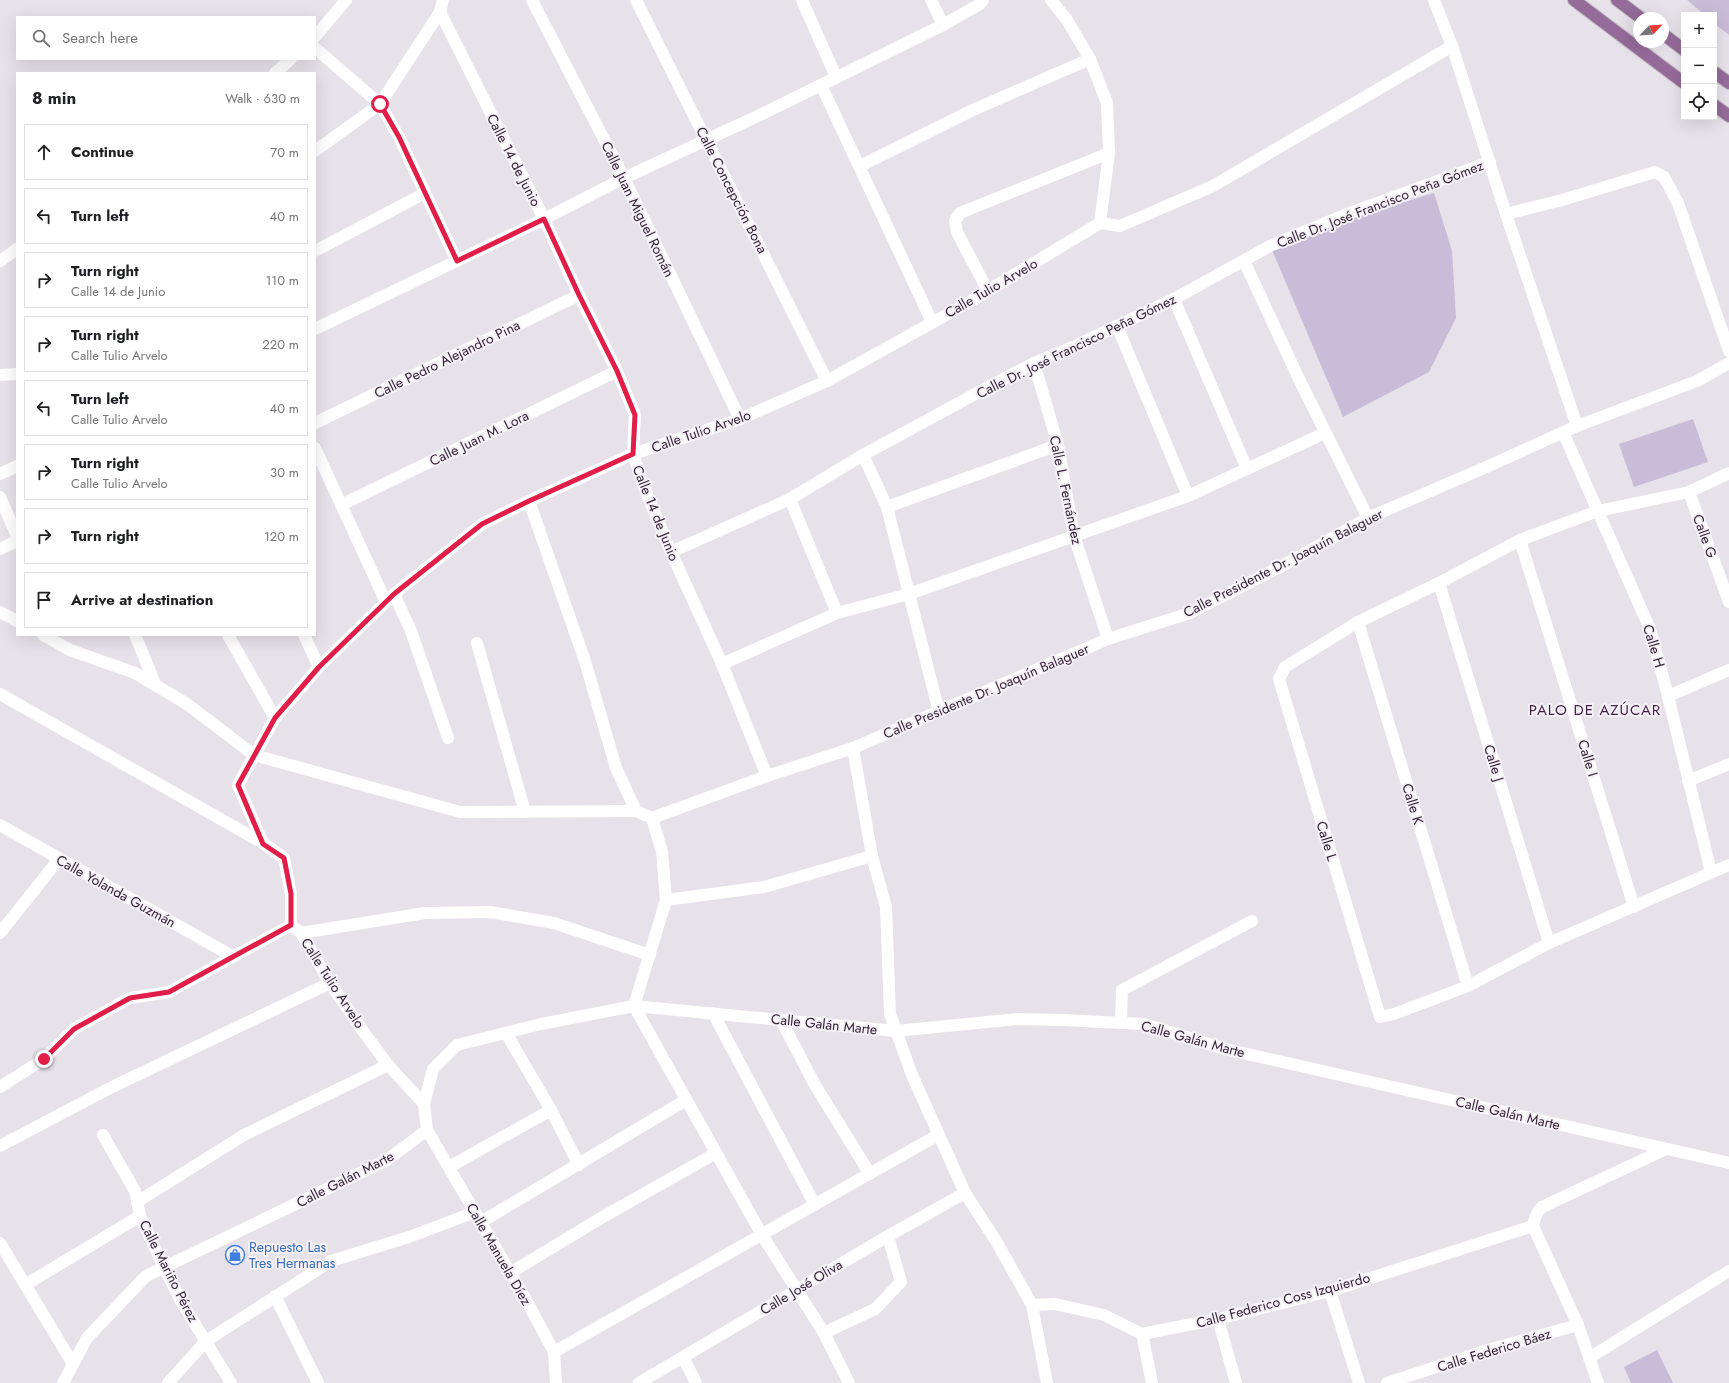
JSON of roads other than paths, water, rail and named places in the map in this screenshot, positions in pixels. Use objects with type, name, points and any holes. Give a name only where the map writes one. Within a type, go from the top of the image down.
[{"type":"main road","points":[[1574,0],[1681,81]]},
{"type":"main road","points":[[1617,0],[1633,12]]},
{"type":"main road","points":[[1669,39],[1681,48]]},
{"type":"main road","points":[[1717,74],[1729,83]]},
{"type":"main road","points":[[1717,107],[1729,116]]},
{"type":"street","points":[[316,36],[346,0]]},
{"type":"street","points":[[316,150],[380,104],[440,12],[443,0]]},
{"type":"street","name":"Calle Juan Miguel Román","points":[[532,0],[624,178],[740,419]]},
{"type":"street","name":"Calle Concepción Bona","points":[[636,0],[827,381]]},
{"type":"street","points":[[802,0],[836,77]]},
{"type":"street","points":[[931,0],[943,25]]},
{"type":"street","points":[[316,329],[544,219],[624,178],[821,85],[943,25],[980,4],[983,0]]},
{"type":"street","points":[[1051,0],[1067,20],[1090,59],[1107,103],[1109,153],[1100,223],[1120,226],[1213,186],[1452,46]]},
{"type":"street","points":[[1434,0],[1452,46],[1577,426]]},
{"type":"street","name":"Calle 14 de Junio","points":[[440,12],[544,219],[579,295],[617,371],[635,415],[633,454],[644,487],[671,552],[722,664],[767,776]]},
{"type":"street","points":[[316,49],[380,104],[399,137],[457,261]]},
{"type":"street","points":[[860,166],[973,110],[1090,59]]},
{"type":"street","points":[[276,72],[290,60]]},
{"type":"street","points":[[821,85],[932,322]]},
{"type":"street","points":[[988,291],[957,232],[955,221],[960,213],[1109,153]]},
{"type":"street","name":"Calle Dr. José Francisco Peña Gómez","points":[[671,552],[790,499],[863,454],[1034,364],[1174,299],[1270,246],[1342,216],[1490,162]]},
{"type":"street","points":[[1506,214],[1562,200],[1655,172],[1664,177],[1678,204],[1729,351]]},
{"type":"street","points":[[316,250],[425,193]]},
{"type":"street","name":"Calle Tulio Arvelo","points":[[424,1104],[388,1065],[330,982],[300,933],[291,925],[291,894],[284,858],[263,844],[238,785],[275,718],[319,667],[390,598],[482,524],[633,454],[740,419],[827,381],[988,291],[1100,223]]},
{"type":"street","points":[[2,255],[16,249]]},
{"type":"street","points":[[1244,261],[1325,434],[1368,518]]},
{"type":"street","name":"Calle Pedro Alejandro Pina","points":[[316,423],[579,295]]},
{"type":"street","points":[[1174,299],[1247,469]]},
{"type":"street","points":[[1117,326],[1188,496]]},
{"type":"street","name":"Calle Presidente Dr. Joaquín Balaguer","points":[[652,818],[767,776],[853,748],[1108,639],[1190,613],[1282,566],[1368,518],[1577,426],[1697,381],[1729,363]]},
{"type":"street","name":"Calle L. Fernández","points":[[1034,364],[1058,445],[1074,536],[1108,639]]},
{"type":"street","name":"Calle Juan M. Lora","points":[[341,505],[617,371]]},
{"type":"street","points":[[0,376],[16,374]]},
{"type":"street","name":"Calle H","points":[[1563,432],[1650,629],[1711,872]]},
{"type":"street","points":[[722,664],[837,613],[909,594],[1188,496],[1325,434]]},
{"type":"street","points":[[887,507],[1058,445]]},
{"type":"street","points":[[316,450],[341,505],[390,598],[411,631],[448,738]]},
{"type":"street","points":[[863,454],[887,507],[939,712]]},
{"type":"street","points":[[0,474],[16,466]]},
{"type":"street","points":[[1358,622],[1520,540],[1598,511],[1689,492],[1729,473]]},
{"type":"street","name":"Calle G","points":[[1689,492],[1729,602]]},
{"type":"street","points":[[0,497],[16,534]]},
{"type":"street","points":[[790,499],[837,613]]},
{"type":"street","points":[[529,501],[586,661],[616,768],[636,811]]},
{"type":"street","name":"Calle I","points":[[1520,540],[1634,907]]},
{"type":"street","points":[[0,549],[16,541]]},
{"type":"street","name":"Calle J","points":[[1439,582],[1549,943]]},
{"type":"street","points":[[0,612],[16,620]]},
{"type":"street","name":"Calle L","points":[[1358,622],[1285,667],[1278,679],[1380,1017],[1394,1014],[1468,986]]},
{"type":"street","name":"Calle K","points":[[1358,622],[1468,986]]},
{"type":"street","points":[[45,636],[70,650],[135,673],[187,704],[254,755],[460,812],[636,811],[652,818],[662,852],[666,900],[634,1006],[762,1235],[824,1333],[849,1383]]},
{"type":"street","points":[[63,636],[70,650]]},
{"type":"street","points":[[135,636],[156,686]]},
{"type":"street","points":[[229,636],[275,718]]},
{"type":"street","points":[[304,636],[319,667]]},
{"type":"street","points":[[477,643],[525,812]]},
{"type":"street","points":[[1668,696],[1729,670]]},
{"type":"street","points":[[0,694],[263,844]]},
{"type":"street","points":[[853,748],[872,856],[886,907],[890,1014],[912,1075],[965,1193],[996,1241],[1032,1305],[1047,1383]]},
{"type":"street","points":[[1688,781],[1729,764]]},
{"type":"street","name":"Calle Yolanda Guzmán","points":[[0,825],[232,956]]},
{"type":"street","points":[[666,900],[764,887],[872,856]]},
{"type":"street","points":[[0,933],[59,859]]},
{"type":"street","points":[[1468,986],[1549,943],[1729,865]]},
{"type":"street","points":[[300,933],[425,913],[490,912],[554,923],[650,954]]},
{"type":"street","points":[[1120,1023],[1122,990],[1252,921]]},
{"type":"street","points":[[0,1087],[44,1059],[74,1029],[130,998],[169,992],[232,956],[291,925]]},
{"type":"street","points":[[0,1146],[112,1087],[330,982]]},
{"type":"street","name":"Calle Galán Marte","points":[[63,1383],[87,1338],[146,1276],[388,1160],[427,1130],[424,1104],[433,1069],[458,1045],[541,1024],[634,1006],[896,1031],[1018,1019],[1144,1024],[1225,1049],[1729,1163]]},
{"type":"street","points":[[713,1013],[815,1205]]},
{"type":"street","points":[[781,1020],[815,1085],[870,1174]]},
{"type":"street","points":[[506,1033],[551,1110],[578,1165]]},
{"type":"street","points":[[137,1202],[244,1135],[388,1065]]},
{"type":"street","points":[[481,1222],[686,1100]]},
{"type":"street","points":[[449,1167],[551,1110]]},
{"type":"street","name":"Calle Manuela Díez","points":[[427,1130],[554,1352],[556,1383]]},
{"type":"street","name":"Calle Mariño Pérez","points":[[103,1135],[136,1191],[140,1216],[181,1301],[231,1383]]},
{"type":"street","points":[[554,1352],[938,1135]]},
{"type":"street","points":[[1598,1383],[1578,1325],[1533,1226],[1538,1210],[1542,1206],[1666,1149]]},
{"type":"street","points":[[510,1273],[601,1218],[716,1153]]},
{"type":"street","name":"Calle José Oliva","points":[[639,1383],[888,1236],[965,1193]]},
{"type":"street","points":[[168,1383],[206,1341],[332,1261],[409,1237],[475,1212]]},
{"type":"street","points":[[25,1285],[140,1216]]},
{"type":"street","name":"Calle Federico Coss Izquierdo","points":[[1142,1334],[1218,1319],[1330,1291],[1533,1226]]},
{"type":"street","points":[[824,1333],[876,1309],[901,1282],[888,1236]]},
{"type":"street","points":[[0,1243],[73,1364]]},
{"type":"street","points":[[1589,1358],[1729,1271]]},
{"type":"street","points":[[1330,1291],[1359,1383]]},
{"type":"street","points":[[275,1296],[318,1383]]},
{"type":"street","points":[[1032,1305],[1055,1304],[1104,1315],[1142,1334],[1152,1383]]},
{"type":"street","points":[[1218,1319],[1236,1383]]},
{"type":"street","name":"Calle Federico Báez","points":[[1387,1383],[1488,1350],[1578,1325]]},
{"type":"street","points":[[683,1357],[696,1383]]},
{"type":"place","name":"Repuesto Las Tres Hermanas","points":[[235,1255]]},
{"type":"district","name":"PALO DE AZÚCAR","points":[[1595,710]]}]
